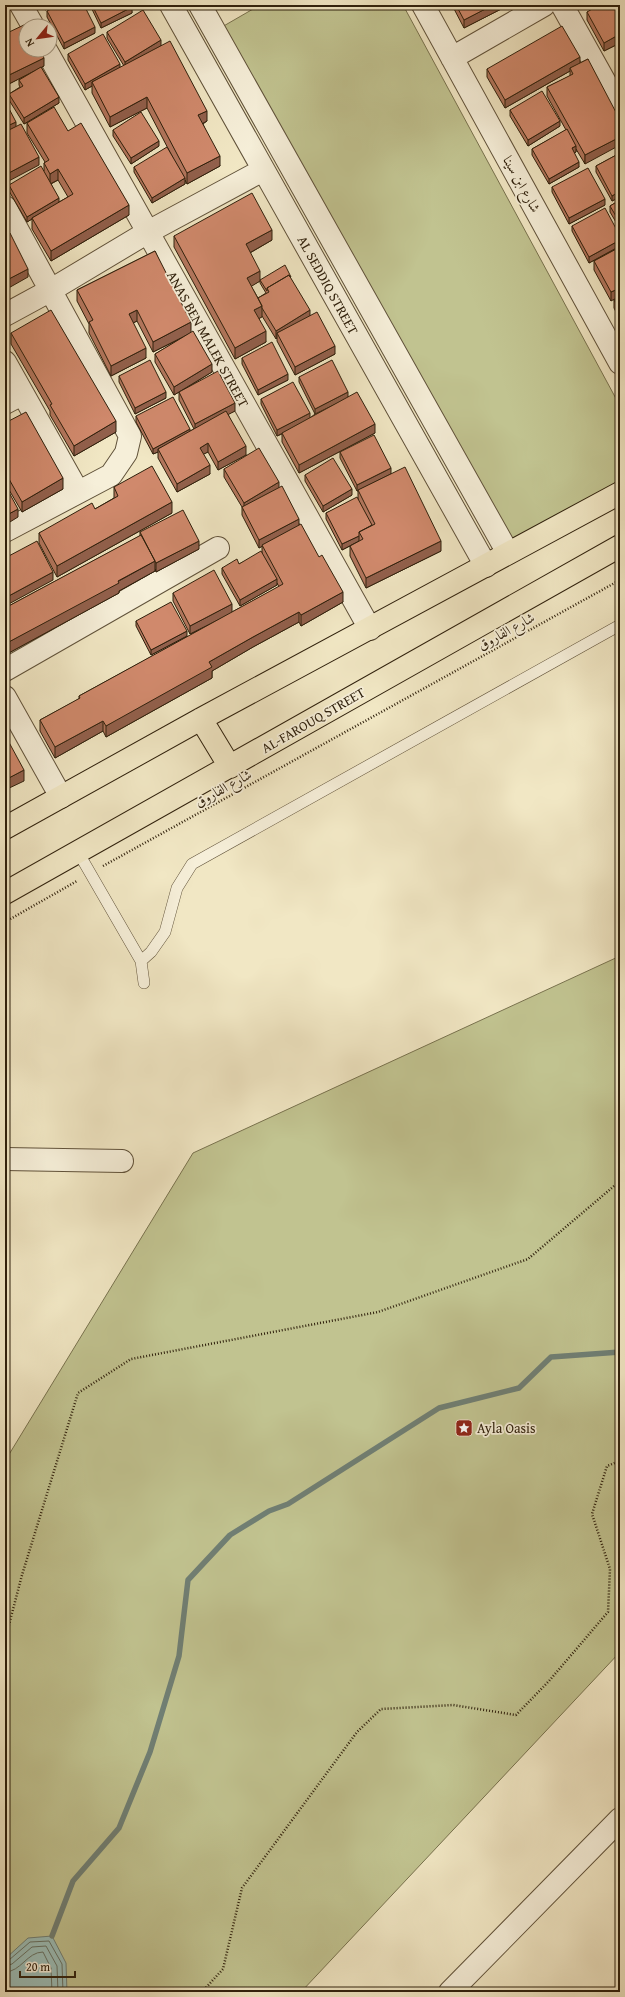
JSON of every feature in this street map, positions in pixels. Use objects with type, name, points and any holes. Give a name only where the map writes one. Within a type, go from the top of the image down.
[{"type":"main road","points":[[5,828],[201,719],[620,493]]},
{"type":"main road","name":"AL-FAROUQ STREET","points":[[5,893],[620,546]]},
{"type":"main road","points":[[201,719],[230,767]]},
{"type":"street","points":[[21,5],[28,18]]},
{"type":"street","name":"AL SEDDIQ STREET","points":[[171,5],[486,566]]},
{"type":"street","name":"شارع ابن سينا","points":[[423,5],[620,363]]},
{"type":"street","points":[[452,58],[544,5]]},
{"type":"street","points":[[562,5],[620,109]]},
{"type":"street","points":[[182,26],[207,7]]},
{"type":"street","name":"AL SEDDIQ STREET","points":[[207,7],[508,553]]},
{"type":"street","name":"ANAS BEN MALEK STREET","points":[[50,58],[370,629]]},
{"type":"street","points":[[5,315],[52,290],[148,232],[263,170]]},
{"type":"street","points":[[5,207],[52,290],[130,436],[126,453],[111,475],[5,531]]},
{"type":"street","points":[[5,362],[13,398],[78,492]]},
{"type":"street","points":[[5,670],[218,548]]},
{"type":"street","points":[[5,697],[61,797]]},
{"type":"street","points":[[5,1159],[122,1161]]},
{"type":"street","points":[[450,1992],[620,1820]]},
{"type":"lane","points":[[141,961],[151,952],[165,932],[177,888],[192,864],[620,625]]},
{"type":"lane","points":[[78,852],[141,961],[144,983]]},
{"type":"path","name":"شارع الفاروق","points":[[5,922],[620,580]]},
{"type":"path","points":[[5,1640],[22,1575],[78,1393],[130,1359],[378,1312],[528,1259],[620,1181]]},
{"type":"path","points":[[202,1992],[223,1969],[242,1888],[357,1732],[381,1709],[453,1705],[516,1715],[549,1681],[608,1612],[610,1569],[592,1514],[607,1466],[620,1461]]},
{"type":"green space","points":[[260,5],[403,5],[620,406],[620,494],[508,553],[215,31]]},
{"type":"green space","points":[[620,956],[620,1652],[301,1992],[5,1992],[5,1461],[193,1153]]},
{"type":"water","points":[[52,1936],[66,1963],[67,1992],[5,1992],[5,1959],[28,1938]]},
{"type":"building","points":[[59,5],[84,5],[95,27],[64,43],[58,32],[58,18],[51,18],[47,11]]},
{"type":"building","points":[[92,5],[131,5],[132,7],[101,23]]},
{"type":"building","points":[[456,5],[493,5],[464,20]]},
{"type":"building","points":[[599,5],[620,5],[620,34],[604,43],[587,12]]},
{"type":"building","points":[[143,10],[161,40],[125,62],[107,32]]},
{"type":"building","points":[[562,26],[580,57],[505,100],[487,69]]},
{"type":"building","points":[[18,28],[18,58],[44,58],[5,77],[5,34]]},
{"type":"building","points":[[103,34],[120,64],[85,84],[68,54]]},
{"type":"building","points":[[170,41],[207,111],[198,115],[220,156],[187,173],[147,97],[110,117],[92,82]]},
{"type":"building","points":[[620,46],[620,56],[616,48]]},
{"type":"building","points":[[588,59],[620,120],[620,137],[585,155],[547,87],[573,74],[570,68]]},
{"type":"building","points":[[41,67],[59,97],[24,118],[9,94],[23,86],[19,80]]},
{"type":"building","points":[[542,91],[560,121],[528,140],[510,110]]},
{"type":"building","points":[[5,101],[16,122],[5,127]]},
{"type":"building","points":[[54,107],[68,131],[81,123],[129,205],[51,251],[32,218],[73,194],[58,169],[50,174],[44,163],[49,160],[27,123]]},
{"type":"building","points":[[141,112],[159,141],[131,158],[113,130]]},
{"type":"building","points":[[21,124],[39,157],[5,175],[5,132]]},
{"type":"building","points":[[567,129],[576,146],[572,148],[579,162],[549,179],[532,149]]},
{"type":"building","points":[[167,147],[185,178],[152,198],[134,167]]},
{"type":"building","points":[[620,153],[620,191],[612,196],[596,166]]},
{"type":"building","points":[[41,166],[59,198],[27,217],[9,185]]},
{"type":"building","points":[[588,168],[605,199],[569,218],[552,187]]},
{"type":"building","points":[[252,193],[272,230],[246,244],[260,271],[247,278],[262,306],[254,310],[266,331],[235,348],[174,236]]},
{"type":"building","points":[[620,200],[620,223],[610,206]]},
{"type":"building","points":[[605,208],[620,236],[620,240],[589,257],[572,226]]},
{"type":"building","points":[[10,233],[28,269],[5,281],[5,236]]},
{"type":"building","points":[[620,247],[620,288],[611,292],[594,261]]},
{"type":"building","points":[[155,251],[191,322],[153,342],[137,310],[129,314],[146,348],[111,366],[89,322],[93,320],[77,290]]},
{"type":"building","points":[[285,265],[291,277],[289,275],[267,288],[267,291],[260,280]]},
{"type":"building","points":[[289,275],[310,310],[276,331],[262,308],[258,298],[269,292],[267,288]]},
{"type":"building","points":[[620,297],[620,311],[614,300]]},
{"type":"building","points":[[51,310],[116,421],[74,446],[50,405],[52,404],[11,333]]},
{"type":"building","points":[[317,312],[335,346],[295,367],[277,333]]},
{"type":"building","points":[[193,331],[212,364],[174,387],[155,354]]},
{"type":"building","points":[[272,342],[288,374],[258,390],[242,358]]},
{"type":"building","points":[[150,360],[166,392],[135,408],[119,376]]},
{"type":"building","points":[[332,360],[348,392],[315,409],[299,377]]},
{"type":"building","points":[[218,371],[235,403],[195,424],[179,392]]},
{"type":"building","points":[[293,382],[310,413],[277,430],[261,399]]},
{"type":"building","points":[[357,392],[375,424],[299,465],[282,433]]},
{"type":"building","points":[[173,397],[190,429],[153,449],[136,416]]},
{"type":"building","points":[[226,411],[246,446],[218,462],[208,443],[200,448],[210,465],[177,484],[158,449]]},
{"type":"building","points":[[26,412],[63,478],[22,502],[5,472],[5,423]]},
{"type":"building","points":[[374,435],[391,468],[357,485],[340,452]]},
{"type":"building","points":[[259,448],[279,482],[244,503],[224,469]]},
{"type":"building","points":[[333,458],[352,489],[323,506],[305,475]]},
{"type":"building","points":[[152,466],[172,502],[57,566],[39,533],[92,503],[95,509],[118,496],[114,487]]},
{"type":"building","points":[[405,467],[441,541],[366,578],[350,546],[363,539],[359,532],[375,524],[358,490]]},
{"type":"building","points":[[5,485],[18,509],[5,516]]},
{"type":"building","points":[[282,486],[299,519],[259,540],[242,507]]},
{"type":"building","points":[[357,497],[372,525],[359,532],[359,536],[342,544],[326,513]]},
{"type":"building","points":[[183,510],[199,541],[156,563],[140,532]]},
{"type":"building","points":[[301,524],[319,557],[322,555],[343,592],[301,615],[299,612],[253,637],[209,662],[212,667],[106,726],[103,721],[55,747],[40,720],[80,698],[79,696],[283,584],[262,545]]},
{"type":"building","points":[[141,535],[155,561],[118,581],[119,583],[5,644],[5,608]]},
{"type":"building","points":[[37,541],[53,572],[5,598],[5,558]]},
{"type":"building","points":[[261,551],[277,579],[240,600],[222,568],[237,559],[239,564]]},
{"type":"building","points":[[214,570],[232,604],[190,626],[173,593]]},
{"type":"building","points":[[171,602],[187,631],[151,650],[136,621]]},
{"type":"building","points":[[5,735],[24,770],[5,780]]},
{"type":"waterway","points":[[52,1936],[73,1881],[119,1828],[150,1752],[179,1656],[188,1580],[230,1535],[269,1511],[288,1504],[439,1408],[519,1388],[551,1357],[620,1352]]},
{"type":"place","name":"Ayla Oasis","points":[[464,1428]]}]
